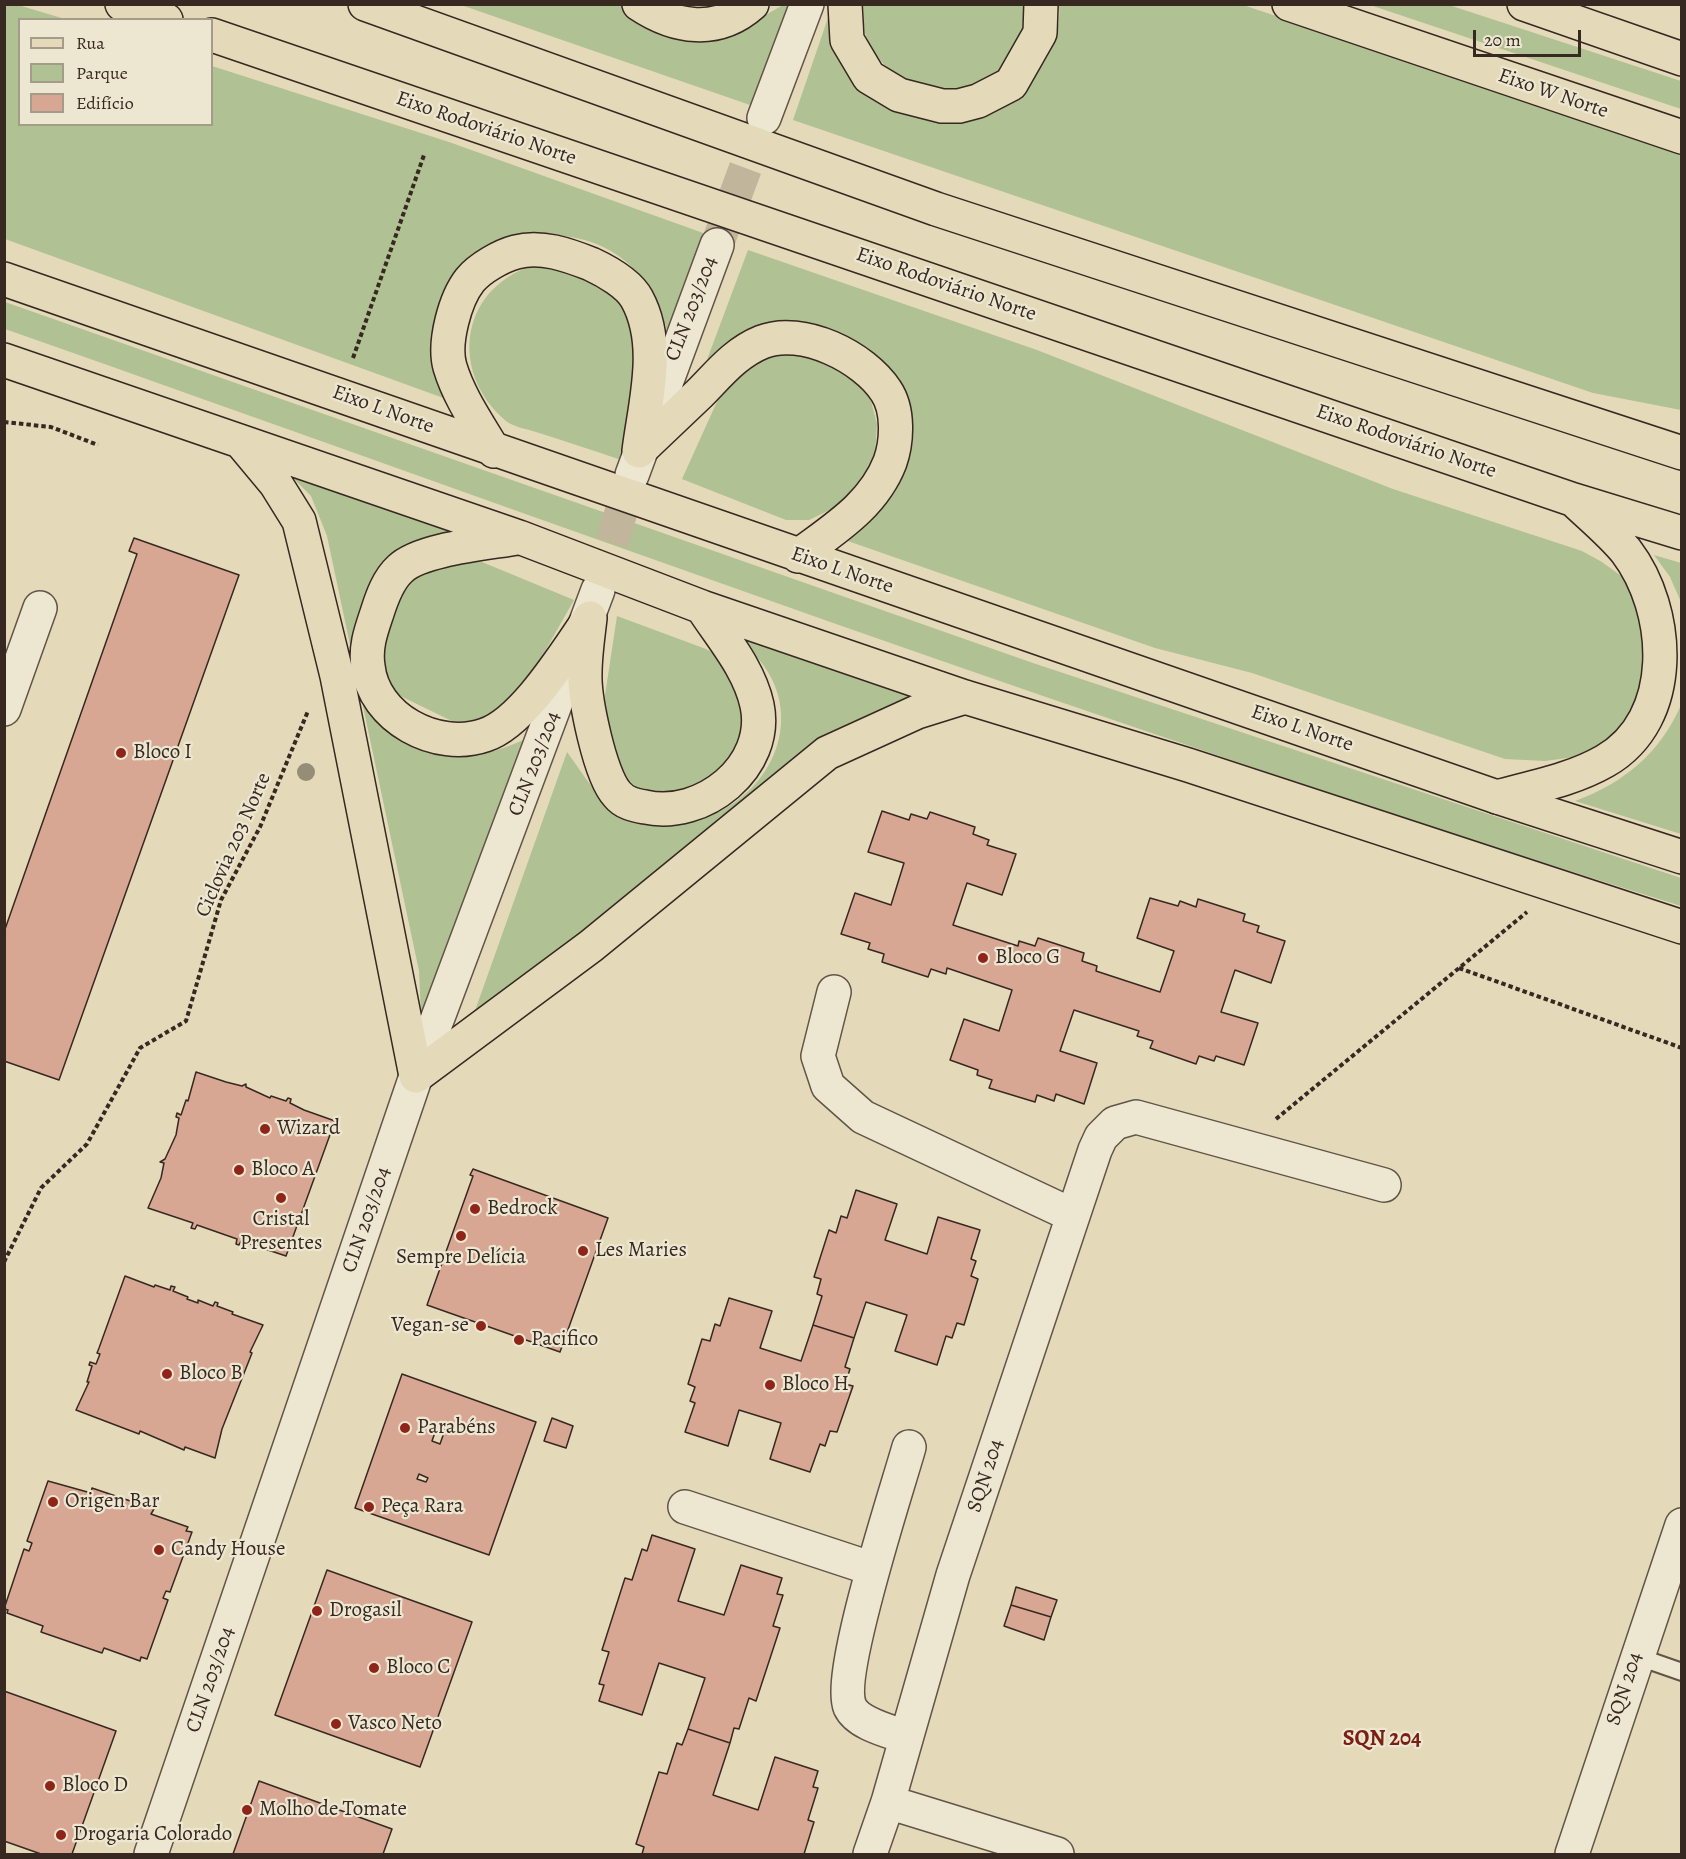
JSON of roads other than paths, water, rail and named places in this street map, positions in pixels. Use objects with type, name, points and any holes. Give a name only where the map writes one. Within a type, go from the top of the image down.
[{"type":"main road","points":[[122,4],[160,18]]},
{"type":"main road","points":[[365,4],[936,209],[1675,450]]},
{"type":"main road","points":[[639,4],[655,15],[691,27],[717,23],[752,4]]},
{"type":"main road","points":[[845,4],[848,40],[869,77],[899,95],[918,102],[959,106],[978,101],[1011,84],[1040,33],[1041,4]]},
{"type":"main road","name":"Eixo W Norte","points":[[1289,4],[1682,137]]},
{"type":"main road","points":[[1524,4],[1682,59]]},
{"type":"main road","name":"Eixo Rodoviário Norte","points":[[213,35],[1574,500],[1682,533]]},
{"type":"main road","points":[[494,451],[464,402],[449,364],[450,330],[456,305],[470,280],[494,262],[517,251],[556,251],[608,271],[637,298],[646,326],[651,356],[636,463]]},
{"type":"main road","name":"Eixo L Norte","points":[[4,279],[396,413],[494,451],[1497,797],[1682,857]]},
{"type":"main road","points":[[636,463],[728,364],[765,341],[790,339],[814,342],[855,359],[887,392],[894,414],[895,435],[890,462],[866,503],[798,556]]},
{"type":"main road","points":[[4,360],[519,537],[702,607],[965,698],[1188,765],[1682,927]]},
{"type":"main road","points":[[240,441],[276,484],[299,521],[337,676],[416,1076],[591,946],[827,753],[917,712],[965,698]]},
{"type":"main road","points":[[1497,797],[1570,777],[1606,760],[1631,740],[1651,707],[1661,660],[1660,633],[1651,598],[1626,551],[1574,500]]},
{"type":"main road","points":[[519,537],[432,553],[401,567],[381,600],[367,645],[368,667],[373,686],[382,704],[396,717],[427,735],[456,740],[486,735],[525,707],[594,604]]},
{"type":"main road","points":[[594,604],[584,675],[597,748],[609,784],[618,796],[629,804],[671,811],[700,802],[728,785],[740,772],[751,753],[758,728],[757,706],[746,673],[702,607]]},
{"type":"street","points":[[764,118],[807,4]]},
{"type":"street","name":"CLN 203/204","points":[[636,463],[717,245]]},
{"type":"street","name":"CLN 203/204","points":[[151,1854],[416,1076],[594,604]]},
{"type":"street","points":[[4,710],[40,608]]},
{"type":"street","points":[[834,992],[818,1056],[828,1086],[864,1117],[1072,1215]]},
{"type":"street","name":"SQN 204","points":[[870,1854],[888,1802],[953,1575],[1072,1215],[1101,1137],[1122,1120],[1136,1117],[1384,1185]]},
{"type":"street","points":[[906,1737],[859,1717],[848,1699],[849,1672],[873,1569],[909,1447]]},
{"type":"street","points":[[685,1507],[873,1569]]},
{"type":"street","name":"SQN 204","points":[[1572,1854],[1636,1656],[1682,1525]]},
{"type":"street","points":[[888,1802],[1056,1854]]},
{"type":"lane","points":[[1636,1656],[1682,1672]]},
{"type":"tunnel","points":[[717,245],[764,118]]},
{"type":"tunnel","points":[[598,590],[632,475]]},
{"type":"place","name":"Bloco I","points":[[121,753]]},
{"type":"place","name":"Bloco G","points":[[983,958]]},
{"type":"place","name":"Wizard","points":[[265,1129]]},
{"type":"place","name":"Bloco A","points":[[239,1170]]},
{"type":"place","name":"Cristal Presentes","points":[[281,1198]]},
{"type":"place","name":"Bedrock","points":[[475,1209]]},
{"type":"place","name":"Sempre Delícia","points":[[461,1236]]},
{"type":"place","name":"Les Maries","points":[[583,1251]]},
{"type":"place","name":"Vegan-se","points":[[481,1326]]},
{"type":"place","name":"Pacifico","points":[[519,1340]]},
{"type":"place","name":"Bloco B","points":[[167,1374]]},
{"type":"place","name":"Bloco H","points":[[770,1385]]},
{"type":"place","name":"Parabéns","points":[[405,1428]]},
{"type":"place","name":"Origen Bar","points":[[53,1502]]},
{"type":"place","name":"Peça Rara","points":[[369,1507]]},
{"type":"place","name":"Candy House","points":[[159,1550]]},
{"type":"place","name":"Drogasil","points":[[317,1611]]},
{"type":"place","name":"Bloco C","points":[[374,1668]]},
{"type":"place","name":"Vasco Neto","points":[[336,1724]]},
{"type":"place","name":"Bloco D","points":[[50,1786]]},
{"type":"place","name":"Molho de Tomate","points":[[247,1810]]},
{"type":"place","name":"Drogaria Colorado","points":[[61,1835]]},
{"type":"district","name":"SQN 204","points":[[1382,1740]]}]
